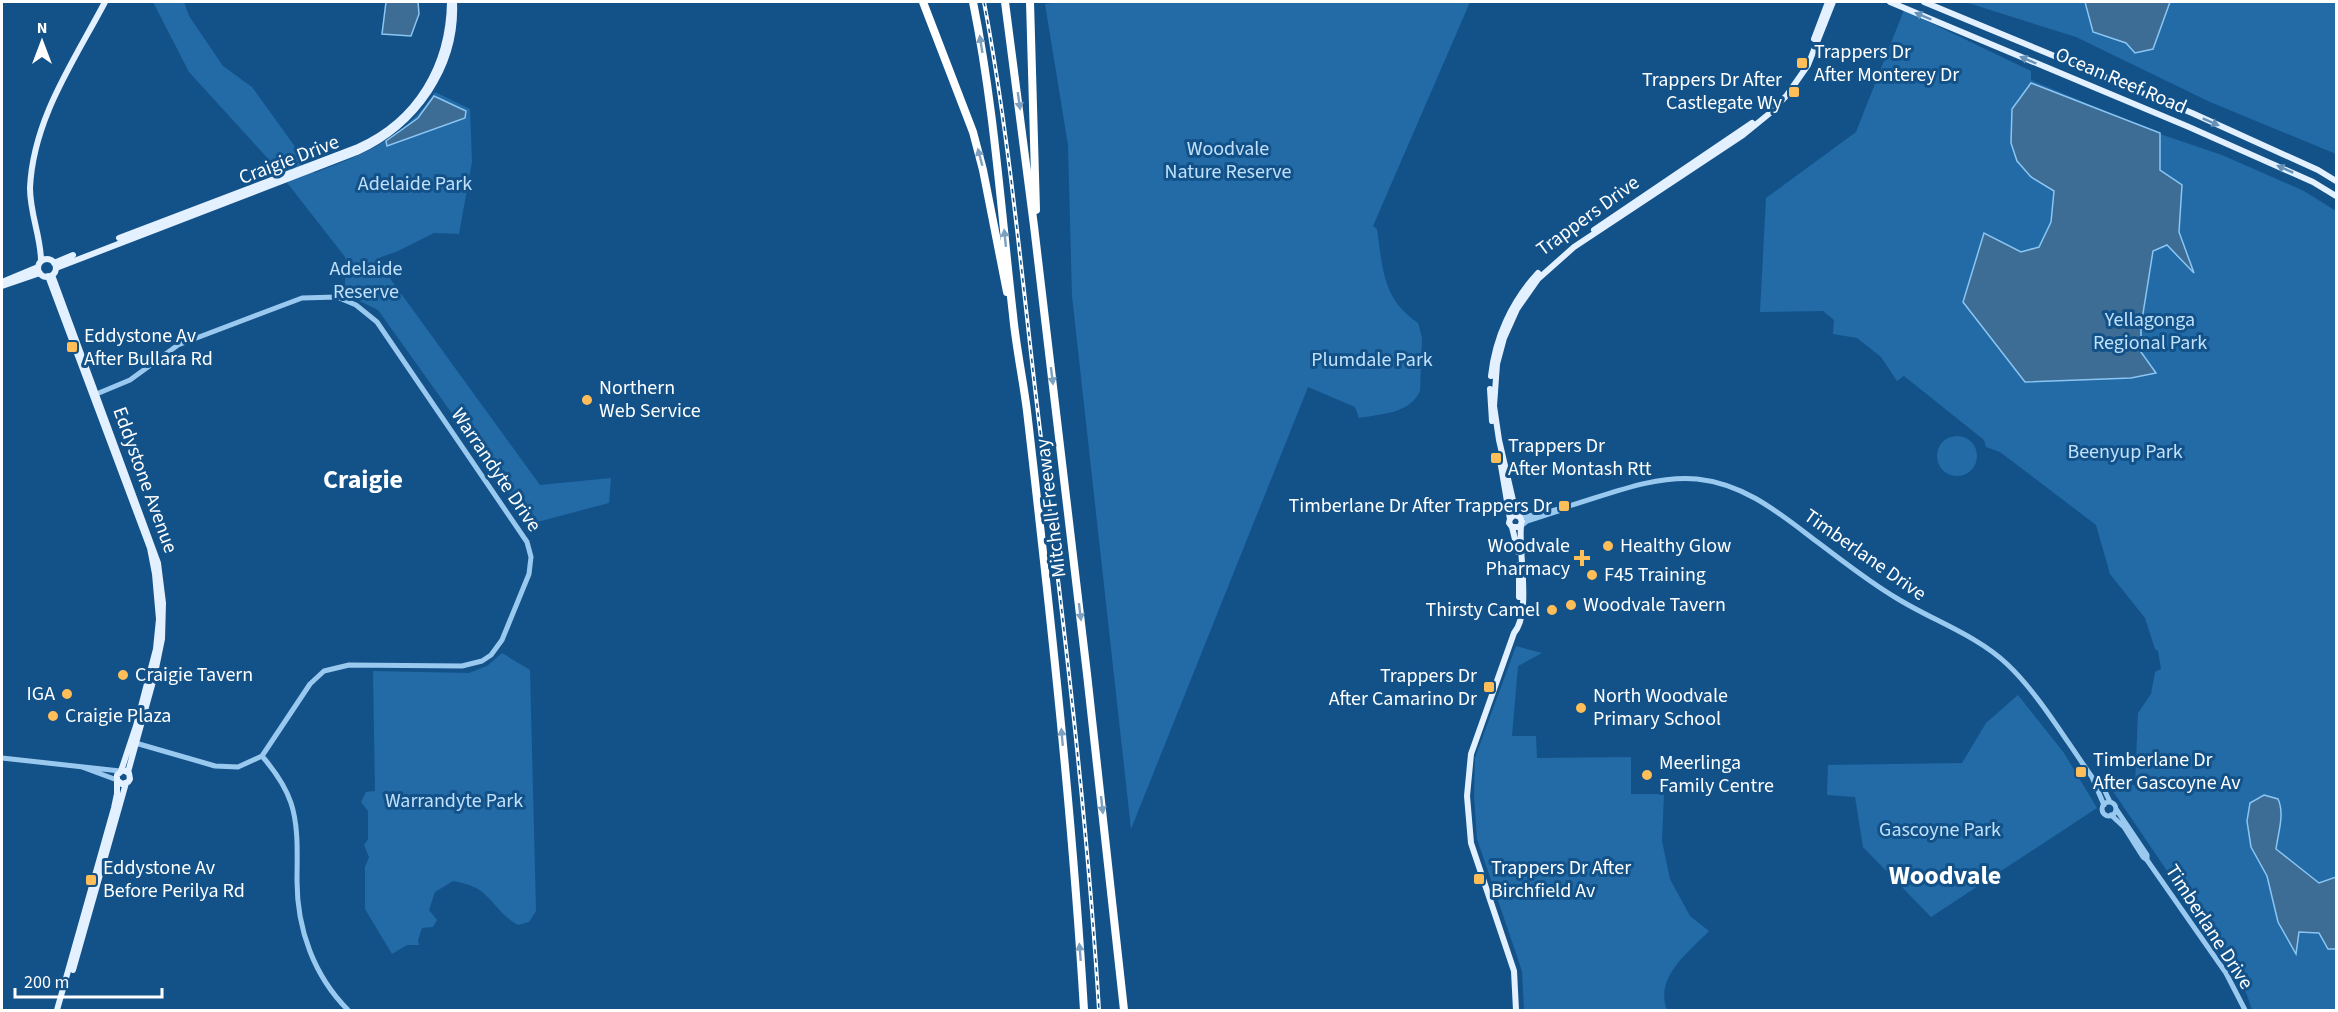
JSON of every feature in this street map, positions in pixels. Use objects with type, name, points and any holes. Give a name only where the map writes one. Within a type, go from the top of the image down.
[{"type":"highway","points":[[923,2],[973,132],[1013,317]]},
{"type":"highway","name":"Mitchell Freeway","points":[[973,2],[982,44],[1000,183],[1013,317],[1026,407],[1057,678],[1084,1011]]},
{"type":"highway","name":"Mitchell Freeway","points":[[1005,2],[1086,662],[1124,1011]]},
{"type":"highway","points":[[1030,2],[1036,194],[1034,226]]},
{"type":"main road","points":[[40,267],[41,252],[35,232],[30,191],[37,137],[54,96],[105,2]]},
{"type":"main road","name":"Craigie Drive","points":[[40,267],[358,147],[381,135],[412,106],[433,78],[448,32],[452,2]]},
{"type":"main road","name":"Trappers Drive","points":[[1520,517],[1515,509],[1499,440],[1494,392],[1500,352],[1517,309],[1538,279],[1575,247],[1743,135],[1770,113],[1787,95],[1808,65],[1833,2]]},
{"type":"main road","name":"Ocean Reef Road","points":[[1890,2],[2189,127],[2313,182],[2337,196]]},
{"type":"main road","name":"Ocean Reef Road","points":[[1924,2],[2192,113],[2318,170],[2337,181]]},
{"type":"main road","name":"Trappers Drive","points":[[1510,519],[1492,427],[1490,392],[1494,355],[1513,307],[1533,278],[1560,254],[1739,132],[1766,111],[1802,68],[1827,4]]},
{"type":"main road","points":[[40,267],[50,275],[54,263],[41,252]]},
{"type":"main road","points":[[2,282],[40,267]]},
{"type":"main road","points":[[2,286],[40,267]]},
{"type":"main road","name":"Eddystone Avenue","points":[[50,275],[150,548],[158,590],[159,619],[156,649],[134,742],[123,772]]},
{"type":"main road","points":[[1514,633],[1517,629],[1523,593],[1522,521],[1520,517],[1514,515],[1509,523],[1517,542],[1519,566],[1519,594],[1514,633],[1471,754],[1467,796],[1471,843],[1514,970],[1516,1011]]},
{"type":"main road","points":[[1512,527],[1521,526]]},
{"type":"main road","points":[[123,772],[130,779],[126,783],[59,1011],[114,808],[117,780],[123,772]]},
{"type":"main road","points":[[117,780],[126,783]]},
{"type":"street","name":"Warrandyte Drive","points":[[95,395],[130,381],[178,345],[302,298],[337,297],[356,305],[377,322],[527,542],[531,557],[529,574],[502,640],[491,655],[482,661],[462,666],[349,665],[324,671],[310,684],[262,756]]},
{"type":"street","name":"Timberlane Drive","points":[[1520,517],[1566,508],[1637,485],[1670,479],[1708,481],[1750,494],[1770,505],[1868,580],[1897,599],[1984,646],[1997,656],[2022,679],[2091,777],[2103,788],[2107,804],[2104,813],[2111,815],[2124,827],[2143,857],[2148,860]]},
{"type":"street","name":"Timberlane Drive","points":[[1521,526],[1527,521],[1558,513],[1566,508]]},
{"type":"street","points":[[134,742],[227,768],[247,765],[262,756],[278,776],[293,810],[298,903],[306,942],[318,972],[348,1011]]},
{"type":"street","points":[[2,758],[123,772]]},
{"type":"street","points":[[81,766],[87,771],[117,780]]},
{"type":"street","name":"Timberlane Drive","points":[[2107,804],[2114,804],[2148,860],[2226,973],[2245,1011]]},
{"type":"street","points":[[2111,815],[2116,809]]},
{"type":"green space","points":[[153,2],[184,2],[189,16],[223,66],[252,87],[314,173],[382,143],[410,122],[435,92],[470,109],[472,162],[459,234],[434,233],[376,259],[540,485],[611,478],[609,503],[526,525],[511,496],[378,310],[345,294],[345,257],[271,162],[189,72]]},
{"type":"green space","name":"Woodvale Nature Reserve","points":[[1061,2],[1470,2],[1373,226],[1377,229],[1383,270],[1391,293],[1406,313],[1418,323],[1422,338],[1420,391],[1415,399],[1402,409],[1359,418],[1355,407],[1308,387],[1131,829],[1072,296],[1068,145],[1045,4]]},
{"type":"green space","points":[[1965,2],[2336,2],[2336,154],[2210,102],[2076,37]]},
{"type":"green space","name":"Yellagonga Regional Park","points":[[1904,10],[2031,71],[2031,80],[2160,134],[2222,155],[2304,191],[2336,211],[2336,1010],[2252,1010],[2247,995],[2225,956],[2108,784],[2135,785],[2138,713],[2151,694],[2155,672],[2161,669],[2158,651],[2155,649],[2145,618],[2110,574],[2096,525],[2000,452],[1986,447],[1984,440],[1904,376],[1897,381],[1881,357],[1857,338],[1833,334],[1834,320],[1823,311],[1760,312],[1766,198],[1856,132]]},
{"type":"green space","points":[[1957,436],[1971,442],[1977,456],[1971,470],[1957,476],[1943,470],[1937,456],[1943,442]]},
{"type":"green space","points":[[1516,646],[1542,653],[1518,666],[1512,736],[1536,736],[1537,758],[1631,757],[1631,794],[1664,794],[1662,841],[1670,879],[1690,916],[1709,931],[1683,957],[1669,976],[1664,998],[1667,1010],[1524,1010],[1522,971],[1477,839],[1474,796],[1475,758]]},
{"type":"green space","name":"Warrandyte Park","points":[[502,653],[530,670],[536,911],[529,922],[518,925],[481,891],[453,881],[435,892],[429,910],[437,920],[433,927],[422,928],[418,940],[419,945],[407,945],[392,954],[365,909],[365,867],[369,857],[364,845],[368,839],[368,811],[361,802],[366,792],[375,791],[373,671],[469,673],[487,666]]},
{"type":"green space","name":"Gascoyne Park","points":[[2018,695],[2064,753],[2097,808],[1931,917],[1863,847],[1855,797],[1827,795],[1828,765],[1962,763],[1986,723]]},
{"type":"shaded area","points":[[386,2],[418,2],[419,14],[411,36],[382,34]]},
{"type":"shaded area","points":[[2085,2],[2170,2],[2153,49],[2135,53],[2126,43],[2093,32]]},
{"type":"shaded area","points":[[2031,83],[2160,133],[2160,170],[2182,185],[2179,232],[2194,273],[2167,245],[2153,251],[2141,326],[2141,352],[2156,373],[2131,378],[2025,382],[1963,302],[1984,233],[2021,252],[2039,247],[2051,222],[2054,191],[2031,177],[2017,161],[2011,143],[2012,109]]},
{"type":"shaded area","points":[[434,96],[466,111],[465,118],[387,146],[386,141],[418,118]]},
{"type":"shaded area","points":[[2264,795],[2278,799],[2280,805],[2281,817],[2276,849],[2319,883],[2336,877],[2336,949],[2328,949],[2319,933],[2299,932],[2296,954],[2278,922],[2267,876],[2251,847],[2247,821],[2250,803]]},
{"type":"railway","points":[[984,2],[1008,158],[1065,642],[1088,862],[1099,1010]]},
{"type":"place","name":"Trappers Dr After Monterey Dr","points":[[1802,63]]},
{"type":"place","name":"Trappers Dr After Castlegate Wy","points":[[1794,92]]},
{"type":"place","name":"Eddystone Av After Bullara Rd","points":[[72,347]]},
{"type":"place","name":"Northern Web Service","points":[[587,400]]},
{"type":"place","name":"Trappers Dr After Montash Rtt","points":[[1496,458]]},
{"type":"place","name":"Timberlane Dr After Trappers Dr","points":[[1564,506]]},
{"type":"place","name":"Healthy Glow","points":[[1608,546]]},
{"type":"place","name":"Woodvale Pharmacy","points":[[1582,558]]},
{"type":"place","name":"F45 Training","points":[[1592,575]]},
{"type":"place","name":"Woodvale Tavern","points":[[1571,605]]},
{"type":"place","name":"Thirsty Camel","points":[[1552,610]]},
{"type":"place","name":"Craigie Tavern","points":[[123,675]]},
{"type":"place","name":"Trappers Dr After Camarino Dr","points":[[1489,687]]},
{"type":"place","name":"IGA","points":[[67,694]]},
{"type":"place","name":"North Woodvale Primary School","points":[[1581,708]]},
{"type":"place","name":"Craigie Plaza","points":[[53,716]]},
{"type":"place","name":"Timberlane Dr After Gascoyne Av","points":[[2081,772]]},
{"type":"place","name":"Meerlinga Family Centre","points":[[1647,775]]},
{"type":"place","name":"Trappers Dr After Birchfield Av","points":[[1479,879]]},
{"type":"place","name":"Eddystone Av Before Perilya Rd","points":[[91,880]]},
{"type":"district","name":"Craigie","points":[[363,479]]},
{"type":"district","name":"Woodvale","points":[[1945,875]]},
{"type":"park label","name":"Adelaide Park","points":[[415,184]]},
{"type":"park label","name":"Adelaide Reserve","points":[[366,280]]},
{"type":"park label","name":"Plumdale Park","points":[[1372,360]]},
{"type":"park label","name":"Beenyup Park","points":[[2125,452]]}]
